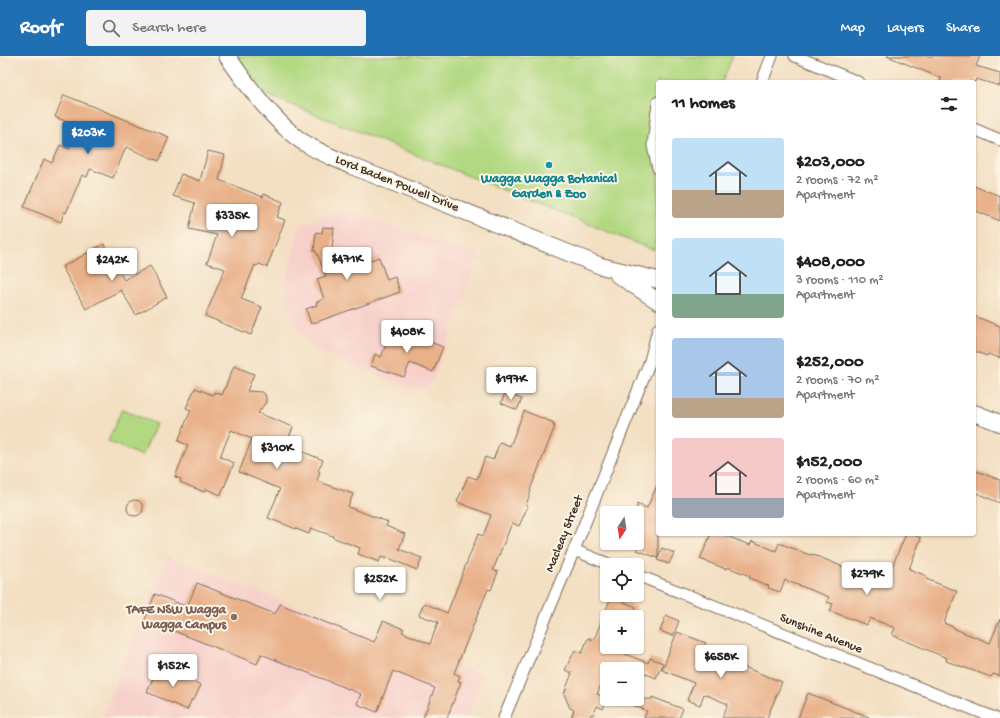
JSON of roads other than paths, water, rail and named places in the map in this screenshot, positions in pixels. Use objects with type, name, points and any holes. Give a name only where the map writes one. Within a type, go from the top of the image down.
[{"type":"street","name":"Lord Baden Powell Drive","points":[[226,56],[265,107],[291,133],[321,152],[601,266],[656,280]]},
{"type":"street","points":[[763,80],[772,56]]},
{"type":"street","points":[[795,56],[853,80]]},
{"type":"street","points":[[656,120],[653,146],[656,159]]},
{"type":"street","points":[[976,130],[1000,140]]},
{"type":"street","name":"Lord Baden Powell Drive","points":[[601,266],[656,300]]},
{"type":"street","name":"Macleay Street","points":[[504,718],[650,361],[656,337]]},
{"type":"street","name":"Macleay Street","points":[[650,361],[656,351]]},
{"type":"street","points":[[976,414],[1000,423]]},
{"type":"street","points":[[574,550],[600,561]]},
{"type":"street","name":"Sunshine Avenue","points":[[644,578],[996,718]]},
{"type":"place","name":"Wagga Wagga Botanical Garden & Zoo","points":[[549,165]]},
{"type":"place","name":"TAFE NSW Wagga Wagga Campus","points":[[234,617]]}]
